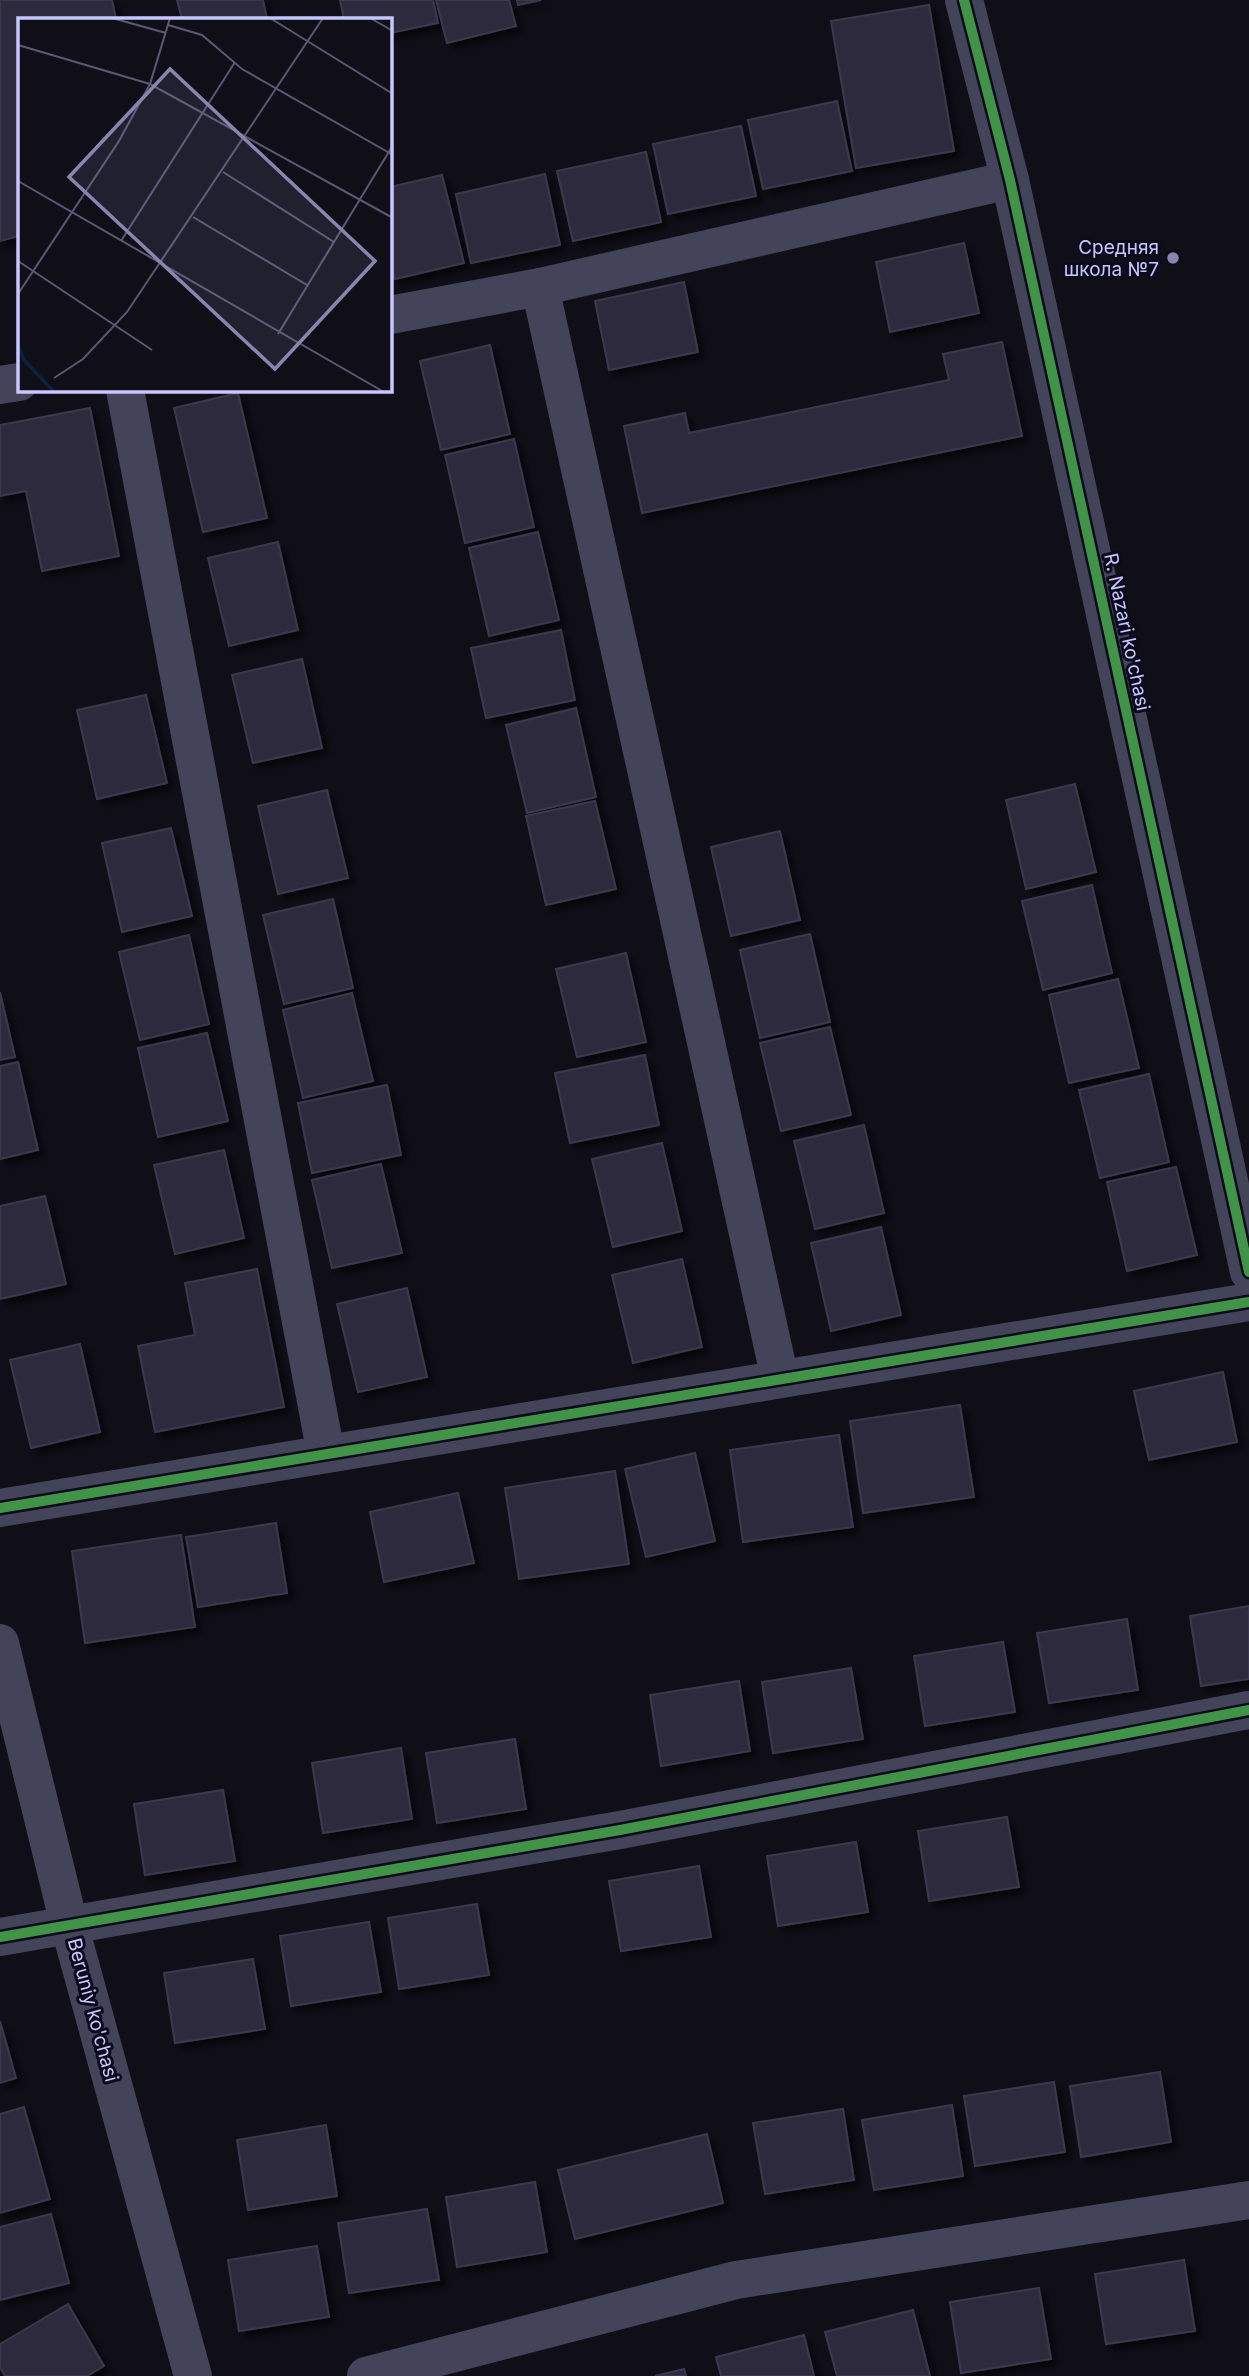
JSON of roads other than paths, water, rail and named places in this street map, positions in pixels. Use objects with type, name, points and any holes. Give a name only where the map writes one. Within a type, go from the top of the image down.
[{"type":"street","name":"R. Nazari ko'chasi","points":[[964,0],[1010,180],[1249,1272]]},
{"type":"street","points":[[392,315],[540,287],[1010,180]]},
{"type":"street","points":[[540,287],[779,1379]]},
{"type":"street","points":[[0,385],[18,382]]},
{"type":"street","points":[[125,392],[326,1454]]},
{"type":"street","points":[[0,1508],[1249,1302]]},
{"type":"street","name":"Beruniy ko'chasi","points":[[0,1643],[69,1924],[193,2376]]},
{"type":"street","points":[[0,1937],[620,1830],[1249,1710]]},
{"type":"street","points":[[366,2376],[736,2280],[1249,2200]]},
{"type":"place","name":"Средняя школа №7","points":[[1173,258]]}]
